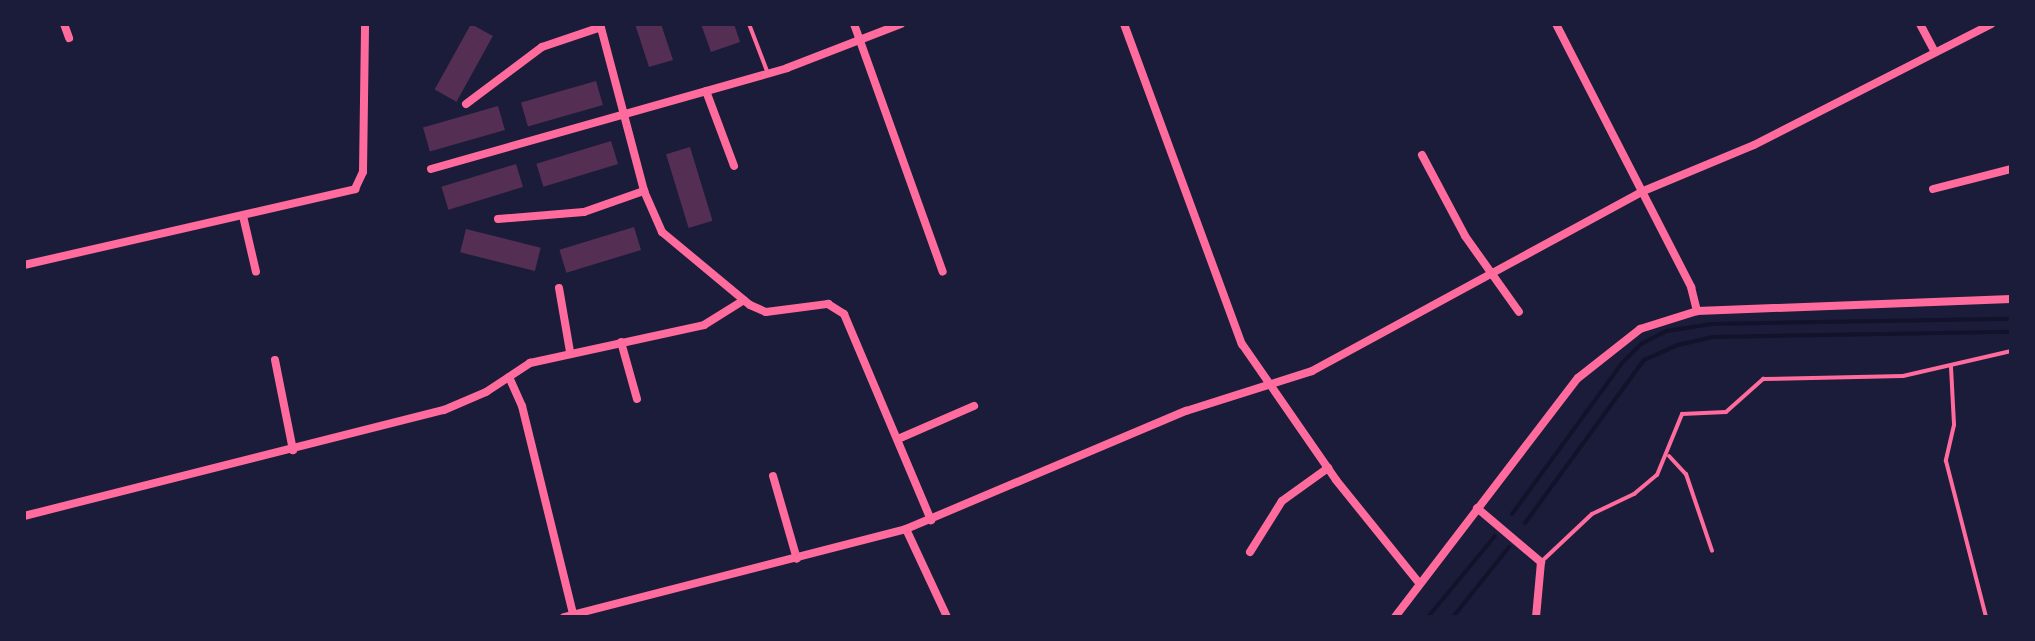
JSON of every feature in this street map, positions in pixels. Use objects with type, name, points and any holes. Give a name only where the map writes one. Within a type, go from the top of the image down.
[{"type":"street","points":[[64,24],[69,38]]},
{"type":"street","points":[[24,265],[349,193],[360,183],[365,24]]},
{"type":"street","points":[[854,24],[943,272]]},
{"type":"street","points":[[431,169],[768,74],[901,24]]},
{"type":"street","points":[[1124,24],[1242,344],[1267,385],[1328,468],[1419,583]]},
{"type":"street","points":[[1556,24],[1691,287],[1697,311]]},
{"type":"street","points":[[1920,24],[1935,52]]},
{"type":"street","points":[[509,377],[522,406],[570,616],[906,529],[1186,411],[1312,371],[1490,271],[1641,192],[1754,145],[1991,24]]},
{"type":"street","points":[[466,104],[542,47],[600,25],[644,191],[671,243],[744,300],[766,312],[828,304],[844,314],[931,520]]},
{"type":"street","points":[[706,91],[734,166]]},
{"type":"street","points":[[1422,155],[1490,271],[1519,312]]},
{"type":"street","points":[[1933,189],[2011,169]]},
{"type":"street","points":[[498,219],[584,212],[644,191]]},
{"type":"street","points":[[243,216],[256,272]]},
{"type":"street","points":[[559,288],[570,352]]},
{"type":"street","points":[[1395,617],[1578,378],[1614,346],[1667,317],[1697,311],[2011,299]]},
{"type":"street","points":[[24,516],[444,410],[530,363],[704,325],[744,300]]},
{"type":"street","points":[[621,342],[637,399]]},
{"type":"street","points":[[275,360],[293,450]]},
{"type":"street","points":[[898,439],[974,406]]},
{"type":"street","points":[[1250,552],[1277,507],[1328,468]]},
{"type":"street","points":[[773,476],[797,559]]},
{"type":"street","points":[[1477,508],[1541,562],[1536,617]]},
{"type":"street","points":[[906,529],[947,617]]},
{"type":"lane","points":[[749,24],[768,74]]},
{"type":"lane","points":[[1541,562],[1592,514],[1634,494],[1657,475],[1669,456],[1682,414],[1726,412],[1763,379],[1903,376],[2011,351]]},
{"type":"lane","points":[[1951,367],[1954,425],[1946,461],[1986,617]]},
{"type":"lane","points":[[1669,456],[1686,474],[1712,551]]},
{"type":"building","points":[[471,24],[493,36],[457,102],[435,90]]},
{"type":"building","points":[[635,24],[661,24],[673,60],[649,67]]},
{"type":"building","points":[[701,24],[734,24],[740,42],[711,52]]},
{"type":"building","points":[[596,81],[603,105],[528,127],[521,102]]},
{"type":"building","points":[[498,106],[505,130],[430,152],[423,127]]},
{"type":"building","points":[[611,141],[618,164],[543,187],[536,164]]},
{"type":"building","points":[[690,147],[713,221],[689,228],[666,154]]},
{"type":"building","points":[[516,164],[523,187],[448,210],[441,187]]},
{"type":"building","points":[[634,227],[641,250],[566,273],[559,250]]},
{"type":"building","points":[[466,229],[541,248],[535,271],[460,252]]},
{"type":"waterway","points":[[1512,514],[1622,363],[1641,344],[1667,331],[1711,324],[2011,319]]},
{"type":"waterway","points":[[1525,523],[1644,360],[1678,345],[1713,337],[2011,332]]},
{"type":"waterway","points":[[1428,617],[1495,536]]},
{"type":"waterway","points":[[1453,617],[1509,547]]}]
